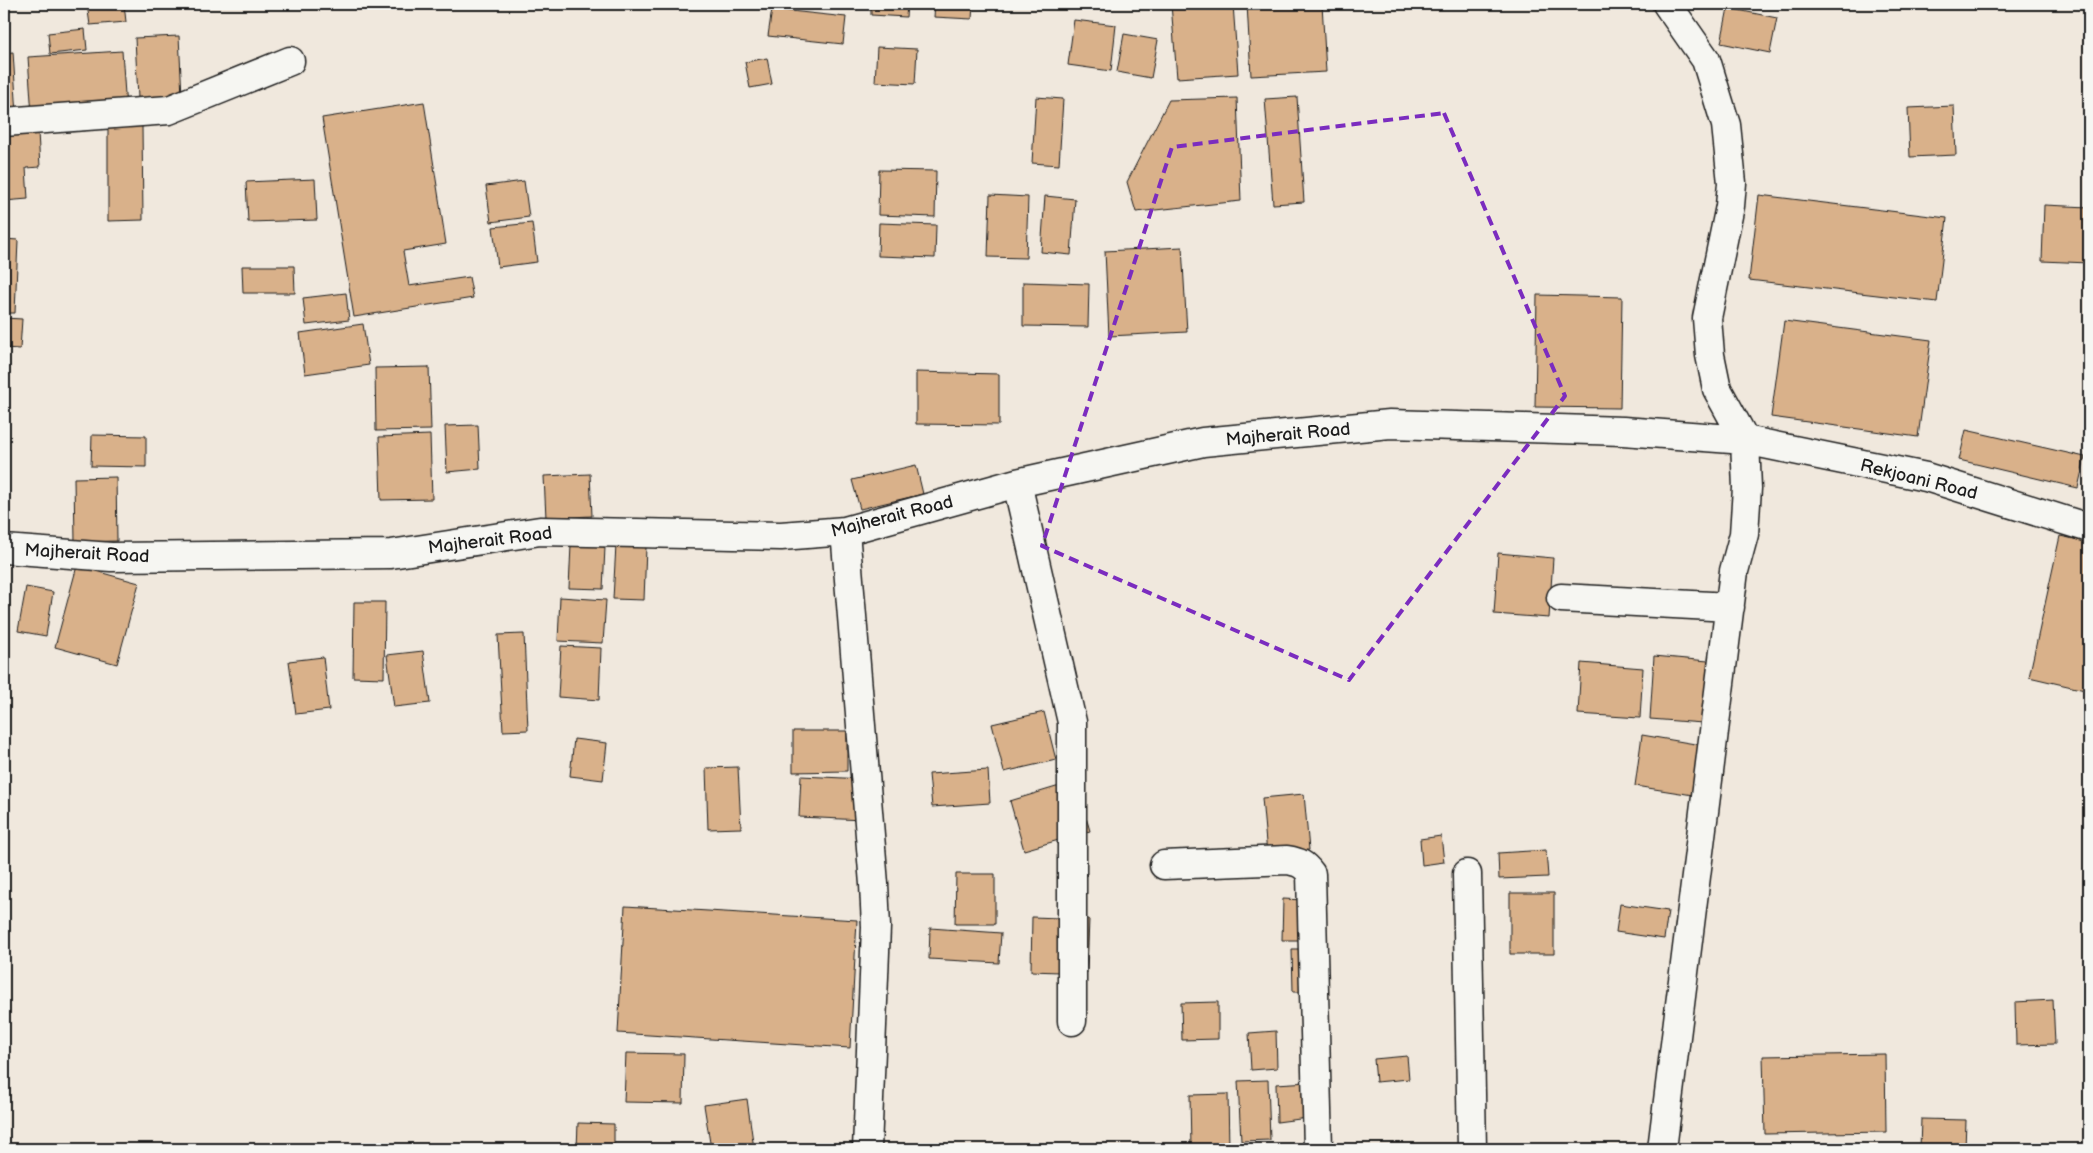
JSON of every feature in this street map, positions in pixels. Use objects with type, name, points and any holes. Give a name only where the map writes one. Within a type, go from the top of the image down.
[{"type":"street","points":[[1662,1149],[1734,571],[1744,534],[1747,488],[1745,440],[1717,389],[1710,355],[1707,318],[1730,206],[1732,183],[1726,125],[1706,60],[1667,4]]},
{"type":"street","points":[[4,122],[169,110],[290,61]]},
{"type":"street","name":"Majherait Road","points":[[4,549],[111,558],[391,554],[540,530],[781,536],[845,531],[1017,483],[1203,442],[1390,424],[1623,431],[1745,440]]},
{"type":"street","name":"Rekjoani Road","points":[[1745,440],[1926,477],[2089,528]]},
{"type":"street","points":[[1017,483],[1072,722],[1072,1021]]},
{"type":"street","points":[[845,531],[876,918],[867,1149]]},
{"type":"street","points":[[1560,598],[1730,607]]},
{"type":"street","points":[[1164,866],[1287,860],[1300,862],[1311,874],[1318,1149]]},
{"type":"street","points":[[1467,874],[1472,1149]]},
{"type":"highlighted area","points":[[1444,113],[1565,396],[1349,680],[1042,546],[1172,147]]},
{"type":"building","points":[[87,4],[124,4],[126,22],[90,25]]},
{"type":"building","points":[[871,4],[907,4],[906,17],[871,15]]},
{"type":"building","points":[[935,4],[973,4],[972,19],[934,17]]},
{"type":"building","points":[[1171,4],[1233,4],[1238,74],[1177,78]]},
{"type":"building","points":[[1247,4],[1322,4],[1326,72],[1251,76]]},
{"type":"building","points":[[1728,8],[1777,18],[1770,53],[1721,43]]},
{"type":"building","points":[[772,9],[846,17],[843,44],[768,36]]},
{"type":"building","points":[[1074,20],[1116,25],[1111,71],[1068,65]]},
{"type":"building","points":[[85,29],[87,50],[50,54],[48,33]]},
{"type":"building","points":[[1124,34],[1158,40],[1151,78],[1117,72]]},
{"type":"building","points":[[179,36],[182,96],[138,98],[135,38]]},
{"type":"building","points":[[877,47],[917,49],[915,84],[875,82]]},
{"type":"building","points":[[122,51],[126,109],[32,115],[28,57]]},
{"type":"building","points":[[13,52],[17,115],[4,116],[4,53]]},
{"type":"building","points":[[767,58],[772,84],[750,88],[745,62]]},
{"type":"building","points":[[1036,97],[1063,99],[1059,165],[1032,163]]},
{"type":"building","points":[[1297,97],[1304,202],[1273,204],[1265,99]]},
{"type":"building","points":[[1237,98],[1241,201],[1136,212],[1127,182],[1169,100]]},
{"type":"building","points":[[424,102],[446,244],[403,251],[409,286],[469,277],[473,298],[354,317],[322,118]]},
{"type":"building","points":[[1954,106],[1956,155],[1910,157],[1908,108]]},
{"type":"building","points":[[142,126],[143,220],[108,221],[108,127]]},
{"type":"building","points":[[38,132],[40,167],[26,168],[28,199],[4,201],[4,134]]},
{"type":"building","points":[[879,170],[936,171],[935,217],[878,215]]},
{"type":"building","points":[[315,179],[317,220],[248,222],[246,182]]},
{"type":"building","points":[[524,181],[529,217],[491,222],[486,186]]},
{"type":"building","points":[[990,195],[1028,197],[1026,258],[988,257]]},
{"type":"building","points":[[1759,195],[1947,218],[1937,302],[1749,280]]},
{"type":"building","points":[[1045,196],[1075,199],[1071,255],[1041,252]]},
{"type":"building","points":[[2044,205],[2089,207],[2089,263],[2042,261]]},
{"type":"building","points":[[532,223],[537,262],[498,267],[493,227]]},
{"type":"building","points":[[879,223],[936,225],[935,258],[878,256]]},
{"type":"building","points":[[4,239],[18,240],[15,313],[4,313]]},
{"type":"building","points":[[1182,247],[1187,332],[1109,336],[1105,251]]},
{"type":"building","points":[[242,266],[294,266],[295,293],[243,293]]},
{"type":"building","points":[[1023,282],[1089,284],[1088,327],[1023,326]]},
{"type":"building","points":[[346,293],[349,320],[306,325],[303,298]]},
{"type":"building","points":[[1537,295],[1622,297],[1620,408],[1535,407]]},
{"type":"building","points":[[4,318],[22,319],[20,349],[4,348]]},
{"type":"building","points":[[1784,321],[1931,340],[1918,437],[1771,417]]},
{"type":"building","points":[[363,324],[369,365],[305,374],[300,333]]},
{"type":"building","points":[[429,367],[431,430],[376,431],[375,368]]},
{"type":"building","points":[[916,372],[999,374],[999,425],[916,424]]},
{"type":"building","points":[[478,425],[480,469],[447,472],[445,426]]},
{"type":"building","points":[[1966,430],[2085,457],[2078,488],[1959,460]]},
{"type":"building","points":[[92,435],[146,436],[146,467],[91,466]]},
{"type":"building","points":[[430,435],[432,499],[381,500],[379,437]]},
{"type":"building","points":[[916,465],[923,494],[860,509],[852,480]]},
{"type":"building","points":[[590,474],[592,516],[546,518],[544,476]]},
{"type":"building","points":[[116,477],[117,541],[75,542],[74,478]]},
{"type":"building","points":[[2060,536],[2089,542],[2089,691],[2029,677]]},
{"type":"building","points":[[571,545],[605,547],[603,589],[569,588]]},
{"type":"building","points":[[616,545],[646,547],[644,600],[613,599]]},
{"type":"building","points":[[1498,553],[1553,558],[1549,618],[1494,614]]},
{"type":"building","points":[[77,566],[139,583],[117,664],[55,647]]},
{"type":"building","points":[[26,587],[53,592],[46,636],[18,631]]},
{"type":"building","points":[[560,597],[606,600],[603,643],[558,641]]},
{"type":"building","points":[[354,602],[385,602],[384,678],[353,677]]},
{"type":"building","points":[[524,634],[528,730],[503,731],[498,635]]},
{"type":"building","points":[[561,646],[601,648],[599,700],[558,697]]},
{"type":"building","points":[[423,651],[430,703],[394,707],[387,655]]},
{"type":"building","points":[[1654,656],[1708,661],[1703,723],[1650,719]]},
{"type":"building","points":[[323,657],[329,710],[296,714],[289,661]]},
{"type":"building","points":[[1581,663],[1643,668],[1640,718],[1578,714]]},
{"type":"building","points":[[1044,712],[1056,760],[1004,772],[992,724]]},
{"type":"building","points":[[793,731],[847,731],[847,771],[793,772]]},
{"type":"building","points":[[1642,735],[1701,745],[1693,795],[1635,786]]},
{"type":"building","points":[[574,739],[607,743],[603,780],[570,776]]},
{"type":"building","points":[[738,767],[741,828],[708,829],[706,768]]},
{"type":"building","points":[[988,770],[990,803],[932,807],[929,774]]},
{"type":"building","points":[[801,776],[864,779],[863,820],[799,817]]},
{"type":"building","points":[[1076,781],[1090,831],[1024,850],[1010,801]]},
{"type":"building","points":[[1304,794],[1309,850],[1267,854],[1262,798]]},
{"type":"building","points":[[1441,836],[1444,862],[1422,865],[1420,839]]},
{"type":"building","points":[[1546,850],[1548,877],[1499,879],[1498,853]]},
{"type":"building","points":[[956,874],[995,874],[995,924],[955,924]]},
{"type":"building","points":[[1510,893],[1554,893],[1554,954],[1510,954]]},
{"type":"building","points":[[1283,899],[1304,900],[1303,940],[1282,940]]},
{"type":"building","points":[[1620,904],[1668,911],[1664,939],[1616,932]]},
{"type":"building","points":[[625,906],[857,920],[850,1048],[618,1033]]},
{"type":"building","points":[[1032,917],[1089,919],[1087,973],[1031,971]]},
{"type":"building","points":[[930,928],[1001,933],[999,963],[929,959]]},
{"type":"building","points":[[1292,949],[1309,949],[1310,992],[1293,992]]},
{"type":"building","points":[[2053,1000],[2055,1044],[2016,1045],[2015,1002]]},
{"type":"building","points":[[1218,1002],[1218,1039],[1182,1040],[1181,1003]]},
{"type":"building","points":[[1276,1031],[1277,1068],[1251,1070],[1249,1033]]},
{"type":"building","points":[[626,1053],[684,1054],[683,1103],[624,1102]]},
{"type":"building","points":[[1885,1054],[1886,1132],[1765,1134],[1763,1056]]},
{"type":"building","points":[[1407,1056],[1409,1079],[1376,1082],[1374,1059]]},
{"type":"building","points":[[1268,1080],[1270,1140],[1241,1141],[1238,1081]]},
{"type":"building","points":[[1309,1082],[1315,1117],[1277,1122],[1276,1084]]},
{"type":"building","points":[[1228,1094],[1229,1149],[1191,1149],[1190,1095]]},
{"type":"building","points":[[747,1099],[754,1149],[711,1149],[704,1105]]},
{"type":"building","points":[[1921,1119],[1966,1120],[1965,1149],[1920,1149]]},
{"type":"building","points":[[578,1123],[614,1124],[614,1149],[577,1149]]}]
